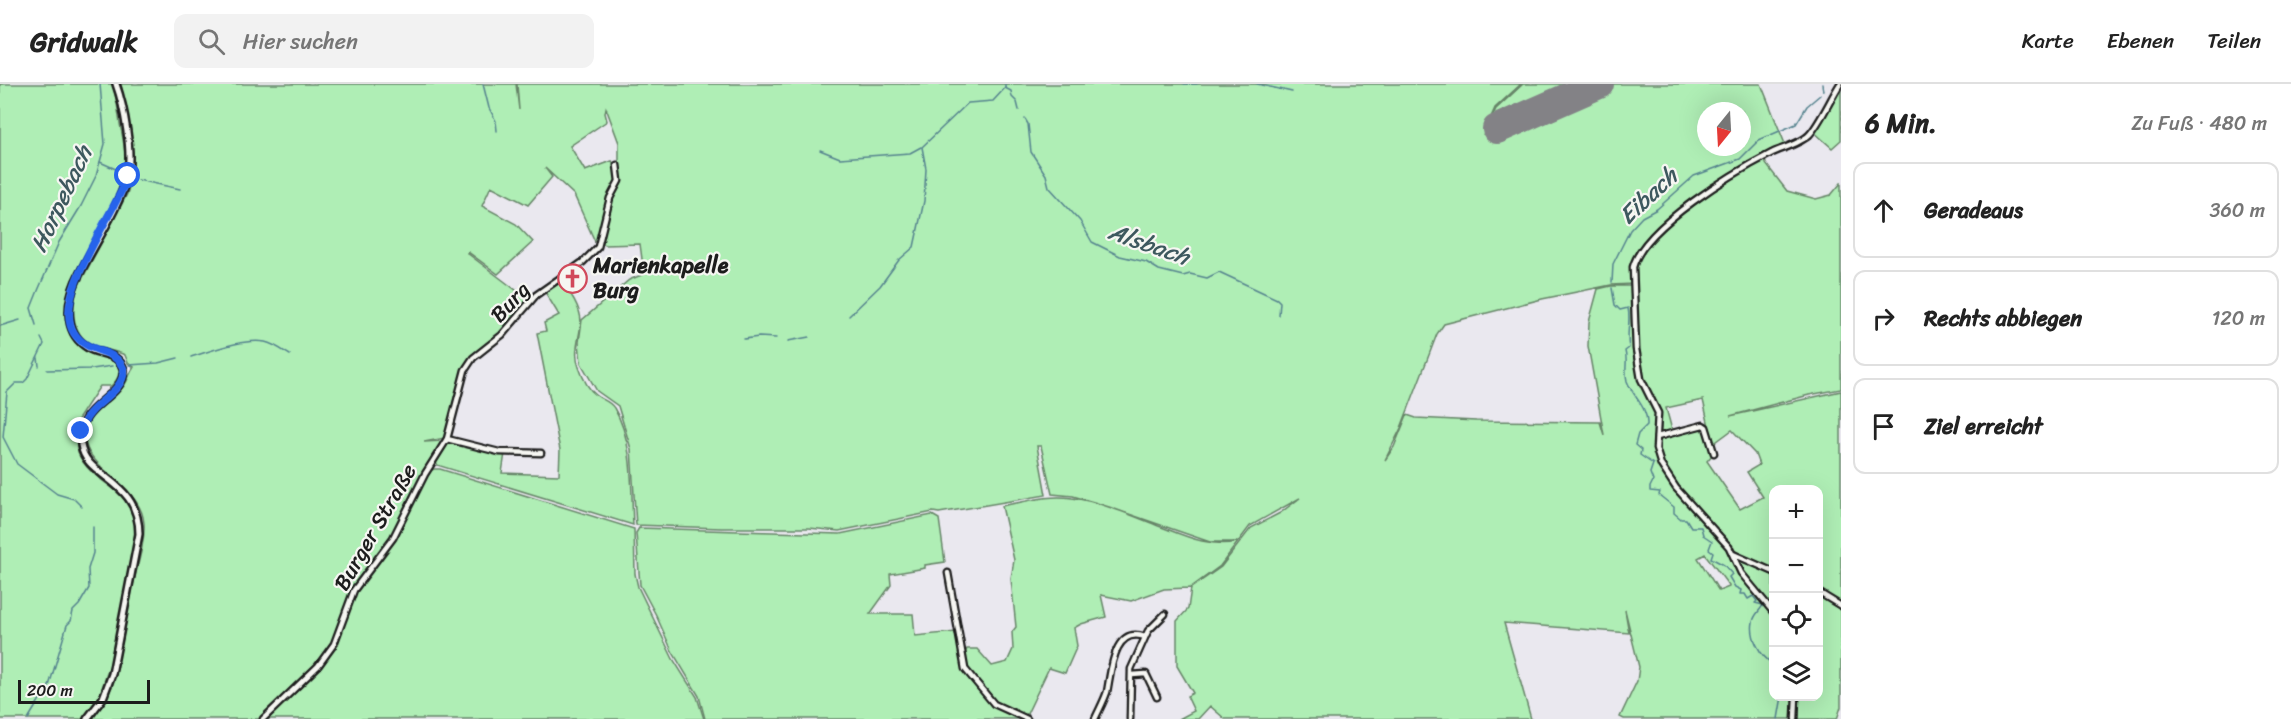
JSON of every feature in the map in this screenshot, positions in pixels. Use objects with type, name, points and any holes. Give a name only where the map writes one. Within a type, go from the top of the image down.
[{"type":"street","points":[[87,719],[103,698],[112,674],[139,534],[138,517],[130,500],[86,459],[80,443],[81,431],[86,418],[91,410],[121,384],[124,370],[117,357],[91,349],[79,339],[72,329],[68,313],[76,281],[128,176],[128,146],[116,84]]},
{"type":"street","points":[[1769,608],[1741,573],[1725,542],[1669,480],[1659,459],[1656,449],[1658,413],[1641,379],[1636,349],[1633,282],[1636,257],[1650,239],[1708,189],[1772,153],[1808,136],[1840,84]]},
{"type":"street","name":"Burg","points":[[431,464],[447,439],[465,370],[473,358],[502,335],[536,295],[583,262],[598,247],[610,198],[619,181],[617,165]]},
{"type":"street","points":[[1657,437],[1703,425],[1706,427],[1714,453]]},
{"type":"street","points":[[447,439],[499,452],[541,453]]},
{"type":"street","name":"Burger Straße","points":[[263,719],[328,654],[354,590],[393,538],[431,464]]},
{"type":"street","points":[[1733,554],[1769,570]]},
{"type":"street","points":[[948,573],[965,669],[994,704],[1027,719]]},
{"type":"street","points":[[1820,593],[1841,606]]},
{"type":"street","points":[[1130,719],[1131,669],[1145,637],[1152,626],[1165,614]]},
{"type":"street","points":[[1095,719],[1107,693],[1110,667],[1118,647],[1129,636],[1138,634],[1145,637]]},
{"type":"street","points":[[1132,675],[1146,674],[1158,697]]},
{"type":"street","points":[[1796,701],[1796,719]]},
{"type":"green space","points":[[0,84],[112,84],[124,144],[125,165],[121,186],[75,275],[66,303],[66,320],[75,342],[89,353],[111,360],[119,369],[114,383],[111,386],[100,386],[77,421],[79,425],[78,453],[94,474],[124,498],[134,522],[134,540],[112,658],[99,697],[83,719],[0,719]]},
{"type":"green space","points":[[121,84],[516,84],[519,110],[517,84],[1521,84],[1495,108],[1483,135],[1496,109],[1523,84],[1761,84],[1785,144],[1709,186],[1663,227],[1635,258],[1634,284],[1611,285],[1542,299],[1444,324],[1437,334],[1401,428],[1385,460],[1394,447],[1407,415],[1416,418],[1476,421],[1600,422],[1604,435],[1588,346],[1589,322],[1598,289],[1611,286],[1634,286],[1640,382],[1656,414],[1654,443],[1659,465],[1671,485],[1729,550],[1737,567],[1769,610],[1769,701],[1793,701],[1793,719],[1624,719],[1620,717],[1637,681],[1639,667],[1625,610],[1629,633],[1504,623],[1531,719],[1225,719],[1210,706],[1198,719],[1179,719],[1194,711],[1187,696],[1193,693],[1177,666],[1177,621],[1188,609],[1191,588],[1221,567],[1251,528],[1280,513],[1300,498],[1250,526],[1220,566],[1190,588],[1164,589],[1131,601],[1101,595],[1106,617],[1074,628],[1077,646],[1065,673],[1049,668],[1025,718],[995,703],[966,669],[964,654],[967,649],[977,649],[992,666],[1007,662],[1013,649],[1012,632],[1016,627],[1011,579],[1014,560],[1002,506],[1037,499],[1063,497],[1104,506],[1073,496],[1052,494],[1041,446],[1037,446],[1046,495],[939,513],[933,512],[839,531],[809,528],[636,525],[631,449],[618,406],[597,391],[581,363],[579,342],[582,320],[629,280],[644,274],[640,244],[605,245],[601,242],[607,208],[619,181],[619,143],[606,108],[607,121],[570,146],[585,171],[612,161],[618,169],[618,181],[609,198],[597,246],[574,195],[545,168],[552,177],[528,205],[491,186],[482,206],[516,224],[533,242],[498,274],[467,253],[529,300],[508,327],[471,358],[445,438],[424,442],[443,441],[391,537],[353,589],[334,641],[316,667],[260,719],[93,719],[113,684],[142,545],[144,523],[140,508],[120,483],[96,462],[88,450],[85,437],[91,417],[123,387],[134,367],[128,363],[125,355],[98,347],[82,337],[75,322],[74,304],[78,287],[127,194],[133,175],[133,154]],"holes":[[[1121,511],[1210,542],[1237,542],[1216,543],[1196,540]],[[1705,554],[1729,586],[1719,591],[1698,558]]]},
{"type":"green space","points":[[1841,84],[1841,140],[1832,148],[1813,131]]},
{"type":"green space","points":[[1765,157],[1766,164],[1787,191],[1816,199],[1831,195],[1841,183],[1841,389],[1730,416],[1841,391],[1841,604],[1823,593],[1823,485],[1769,485],[1769,568],[1751,561],[1731,548],[1673,482],[1659,453],[1658,438],[1702,426],[1705,428],[1712,455],[1707,461],[1740,509],[1763,497],[1747,472],[1759,465],[1755,454],[1732,430],[1713,444],[1703,400],[1666,408],[1672,430],[1660,433],[1659,409],[1644,378],[1636,302],[1637,258],[1643,248],[1711,188]]},
{"type":"green space","points":[[559,283],[571,294],[581,317],[577,361],[582,374],[593,392],[612,406],[625,435],[630,465],[633,525],[437,465],[436,462],[446,443],[451,442],[505,453],[502,473],[559,475],[560,450],[537,333],[546,331],[544,323],[559,315],[545,292]]},
{"type":"green space","points":[[434,469],[634,529],[635,574],[638,587],[673,659],[697,697],[704,719],[265,719],[313,674],[331,651],[355,590],[393,540],[428,472]]},
{"type":"green space","points":[[932,515],[939,519],[945,562],[890,574],[891,585],[870,614],[913,614],[915,636],[956,632],[964,669],[993,704],[1024,719],[705,719],[699,696],[672,651],[640,585],[636,533],[639,528],[840,534]]},
{"type":"green space","points":[[1741,557],[1769,571],[1769,604],[1752,584],[1738,561]]},
{"type":"green space","points":[[1823,596],[1841,607],[1841,707],[1837,719],[1799,719],[1799,701],[1823,701]]},
{"type":"waterway","name":"Horpebach","points":[[36,325],[31,308],[59,242],[96,176],[105,144],[100,84]]},
{"type":"waterway","points":[[483,84],[489,108],[496,121],[497,131]]},
{"type":"waterway","name":"Alsbach","points":[[1005,84],[1005,88],[1011,91],[1012,97],[1017,102],[1019,110]]},
{"type":"waterway","points":[[1184,84],[1197,84]]},
{"type":"waterway","points":[[1257,84],[1292,92]]},
{"type":"waterway","name":"Eibach","points":[[1822,84],[1823,91]]},
{"type":"waterway","points":[[849,316],[880,286],[899,260],[914,247],[924,201],[926,169],[922,147],[968,103],[993,101],[1005,88]]},
{"type":"waterway","name":"Eibach","points":[[1612,283],[1613,264],[1630,230],[1642,217],[1657,209],[1694,176],[1740,159],[1759,140],[1796,124],[1807,106],[1820,95]]},
{"type":"waterway","name":"Alsbach","points":[[1025,119],[1028,124],[1031,152],[1046,175],[1049,187],[1080,221],[1092,242],[1120,256],[1146,262],[1159,270],[1183,276],[1190,274],[1207,278],[1219,272],[1277,299],[1280,302],[1279,315]]},
{"type":"waterway","points":[[820,150],[840,158],[910,153],[921,147]]},
{"type":"waterway","points":[[100,162],[118,170]]},
{"type":"waterway","points":[[138,180],[180,189]]},
{"type":"waterway","name":"Eibach","points":[[1612,288],[1615,305],[1620,310],[1628,308],[1629,348],[1625,351],[1626,377],[1647,419],[1647,425],[1638,434],[1635,445],[1641,450],[1640,455],[1653,464],[1650,473],[1653,481],[1650,491],[1660,492],[1659,495],[1674,507],[1674,513],[1681,519],[1686,519],[1691,527],[1701,527],[1703,535],[1712,541],[1709,549],[1713,552],[1711,558],[1724,565],[1732,574],[1729,577],[1735,587],[1741,590],[1740,594],[1745,594],[1748,599],[1753,596],[1757,601],[1755,603],[1763,605],[1756,615],[1752,628],[1760,651],[1769,662]]},
{"type":"waterway","points":[[0,326],[20,320]]},
{"type":"waterway","points":[[788,341],[809,337]]},
{"type":"waterway","name":"Horpebach","points":[[41,338],[44,344],[27,379],[23,383],[16,383],[7,392],[3,437],[17,464],[57,494],[74,499],[82,507]]},
{"type":"waterway","points":[[744,339],[776,338]]},
{"type":"waterway","points":[[191,357],[228,346],[257,341],[272,344],[290,355]]},
{"type":"waterway","name":"Horpebach","points":[[38,358],[39,366]]},
{"type":"waterway","points":[[129,365],[158,363],[178,358]]},
{"type":"waterway","points":[[47,370],[112,366]]},
{"type":"waterway","name":"Horpebach","points":[[28,719],[42,696],[47,693],[67,625],[71,621],[73,611],[89,588],[88,569],[93,553],[93,527]]},
{"type":"waterway","name":"Eibach","points":[[1778,719],[1781,701]]},
{"type":"runway","points":[[1497,129],[1599,84]]},
{"type":"place","name":"Marienkapelle Burg","points":[[572,278]]},
{"type":"route","points":[[81,431],[91,410],[121,384],[124,370],[117,357],[91,349],[83,344],[74,333],[69,322],[69,301],[76,281],[128,176]]}]
